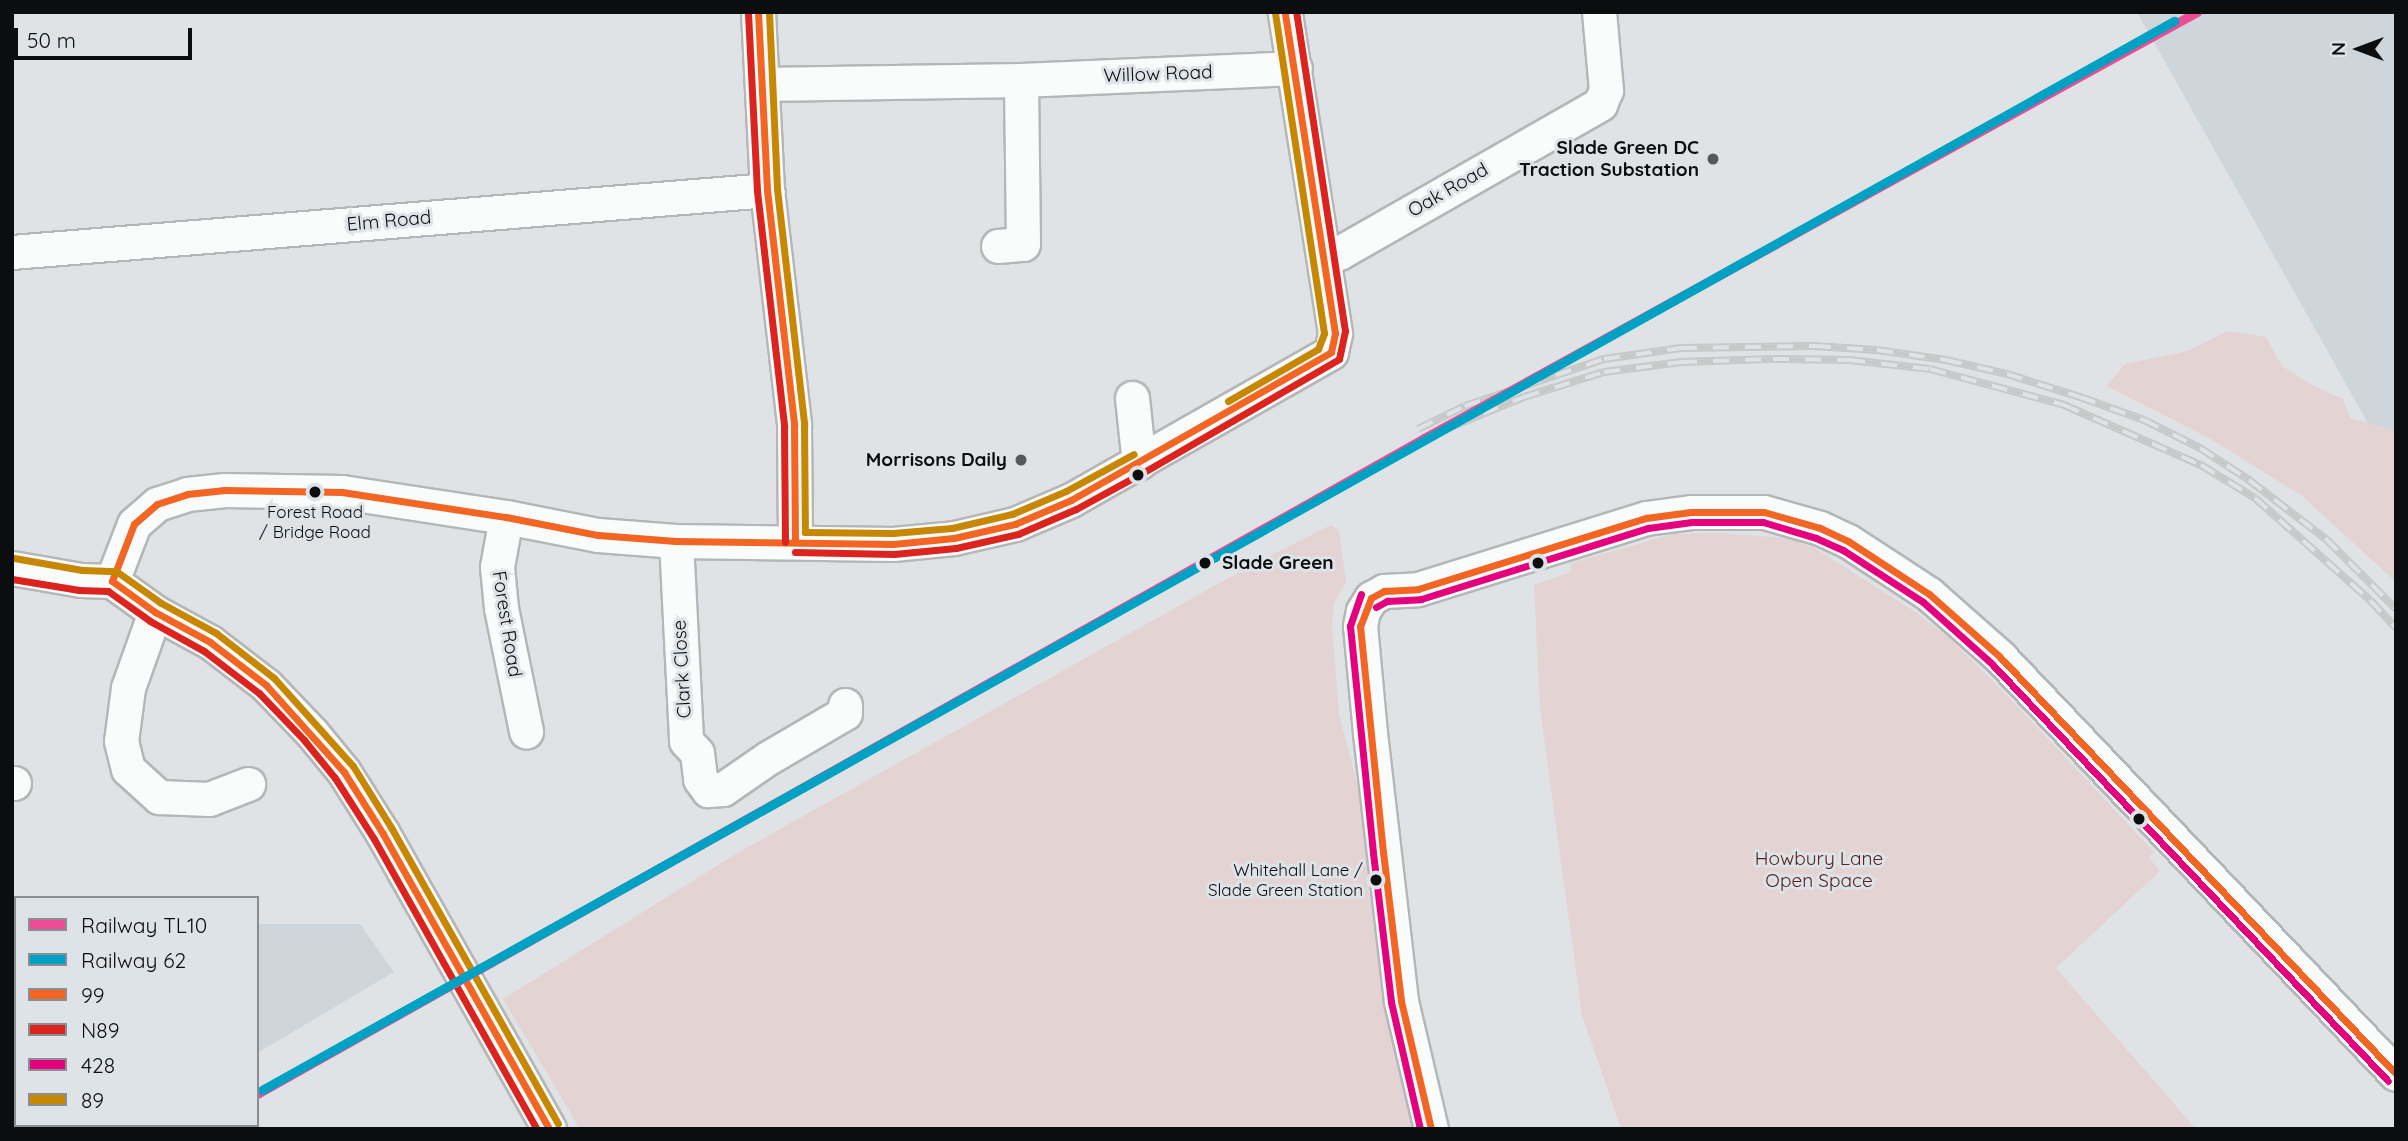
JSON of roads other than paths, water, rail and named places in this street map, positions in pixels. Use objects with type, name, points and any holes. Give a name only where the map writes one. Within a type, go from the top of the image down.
[{"type":"street","points":[[758,12],[766,190],[794,425],[795,542]]},
{"type":"street","points":[[112,581],[134,524],[157,504],[187,494],[225,490],[342,492],[506,517],[598,535],[676,541],[893,544],[966,535],[1015,524],[1071,500],[1331,352],[1335,334],[1285,12]]},
{"type":"street","name":"Oak Road","points":[[1324,257],[1339,253],[1600,104],[1606,90],[1599,12]]},
{"type":"street","name":"Willow Road","points":[[763,84],[1021,79],[1295,68]]},
{"type":"street","points":[[1021,79],[1022,245]]},
{"type":"street","name":"Elm Road","points":[[12,252],[766,190]]},
{"type":"street","points":[[1132,398],[1139,463]]},
{"type":"street","points":[[1431,1129],[1401,1001],[1382,839],[1360,626],[1370,598],[1384,591],[1418,589],[1646,518],[1691,512],[1764,512],[1820,528],[1929,594],[1999,656],[2396,1074]]},
{"type":"street","name":"Forest Road","points":[[506,517],[497,567],[501,608],[526,731]]},
{"type":"street","name":"Clark Close","points":[[676,541],[686,741],[697,753],[699,779],[708,790],[723,789],[768,758],[845,713],[845,705]]},
{"type":"street","points":[[12,568],[80,580],[112,581],[155,612],[210,642],[266,685],[344,772],[383,834],[545,1122]]},
{"type":"street","points":[[155,612],[128,688],[121,741],[128,769],[159,797],[209,799],[248,785]]},
{"type":"railway","points":[[1418,429],[1465,406],[1604,359],[1681,348],[1815,346],[1877,350],[1946,360],[2007,374],[2080,397],[2144,420],[2200,448],[2249,480],[2326,539],[2396,609]]},
{"type":"railway","points":[[1424,438],[1524,397],[1604,372],[1681,362],[1773,359],[1849,360],[1930,369],[2064,405],[2201,465],[2255,498],[2370,600],[2396,628]]},
{"type":"rail line","name":"TL10","points":[[259,1093],[1424,438],[2197,12]]},
{"type":"rail line","name":"62","points":[[262,1090],[2174,21]]},
{"type":"place","name":"Slade Green DC Traction Substation","points":[[1713,159]]},
{"type":"place","name":"Morrisons Daily","points":[[1021,460]]},
{"type":"place","name":"Forest Road / Bridge Road","points":[[315,492]]},
{"type":"place","name":"Slade Green","points":[[1205,563]]},
{"type":"place","name":"Whitehall Lane / Slade Green Station","points":[[1376,880]]},
{"type":"park label","name":"Howbury Lane Open Space","points":[[1819,870]]}]
